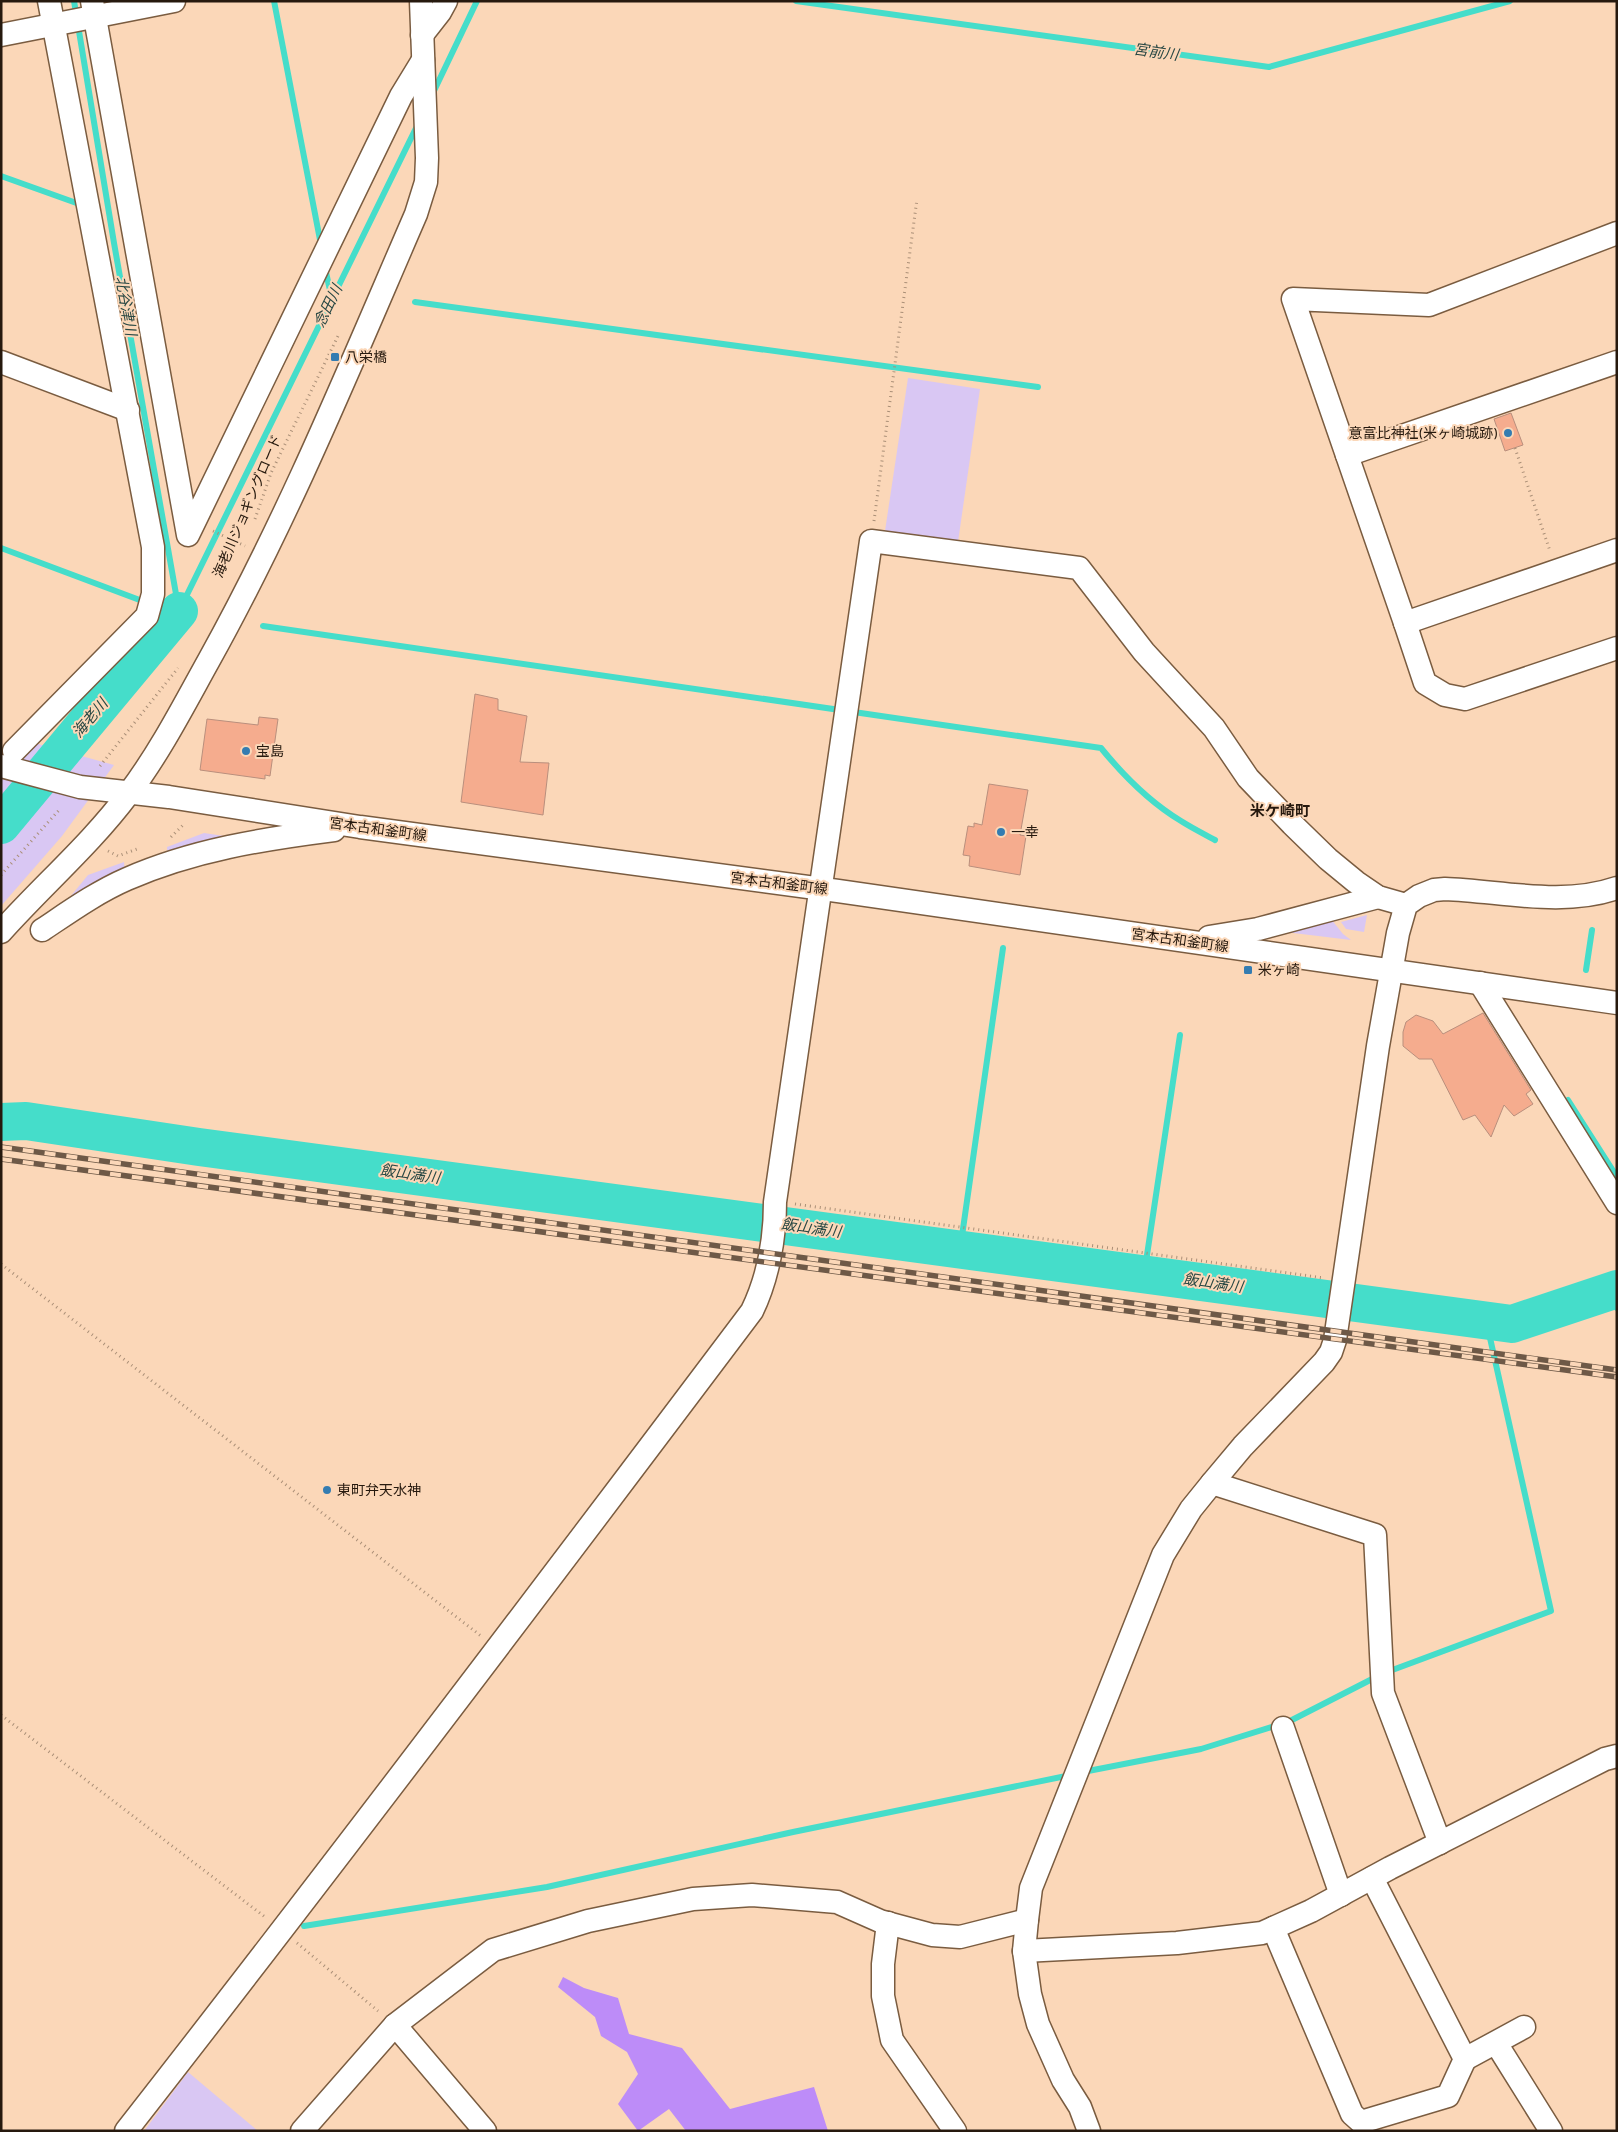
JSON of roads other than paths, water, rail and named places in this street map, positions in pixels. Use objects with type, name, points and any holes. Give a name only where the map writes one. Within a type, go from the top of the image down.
[{"type":"street","points":[[11,763],[147,616],[153,594],[153,547],[56,23],[49,1]]},
{"type":"street","points":[[1,35],[56,23],[90,12],[174,1]]},
{"type":"street","points":[[1,932],[97,834],[130,792],[163,741],[233,618],[313,451],[416,214],[426,182],[426,125],[421,1]]},
{"type":"street","points":[[422,35],[446,1]]},
{"type":"street","points":[[90,12],[188,535],[401,96],[423,67]]},
{"type":"street","points":[[1617,233],[1429,305],[1293,299],[1424,683],[1444,695],[1465,699],[1617,648]]},
{"type":"street","points":[[1,362],[128,410]]},
{"type":"street","points":[[1347,455],[1617,362]]},
{"type":"street","points":[[126,2131],[283,1931],[498,1649],[752,1311],[762,1291],[772,1238],[820,888],[871,541],[1079,568],[1144,652],[1214,728],[1248,778],[1328,858],[1356,882],[1368,900]]},
{"type":"street","points":[[1405,623],[1617,550]]},
{"type":"street","name":"宮本古和釜町線","points":[[11,763],[61,783],[360,827],[820,888],[1617,1003]]},
{"type":"street","points":[[42,930],[79,905],[126,879],[200,853],[264,839],[360,827]]},
{"type":"street","points":[[1089,2131],[1080,2107],[1063,2080],[1038,2024],[1030,1994],[1024,1951],[1031,1888],[1163,1555],[1190,1508],[1243,1446],[1324,1362],[1331,1352],[1335,1340],[1378,1046],[1398,933],[1406,905],[1419,896],[1434,890],[1445,889],[1559,896],[1591,896],[1617,888]]},
{"type":"street","points":[[1174,939],[1217,936],[1258,929],[1368,900],[1406,905]]},
{"type":"street","points":[[1480,983],[1617,1203]]},
{"type":"street","points":[[1212,1483],[1375,1535],[1383,1694],[1440,1843]]},
{"type":"street","points":[[1283,1728],[1341,1895]]},
{"type":"street","points":[[1024,1951],[1177,1943],[1262,1933],[1341,1895],[1605,1759],[1617,1756]]},
{"type":"street","points":[[1372,1878],[1465,2059]]},
{"type":"street","points":[[302,2131],[395,2025],[493,1950],[588,1921],[692,1898],[752,1894],[838,1902],[888,1923],[932,1935],[960,1937],[1027,1920]]},
{"type":"street","points":[[888,1923],[883,1964],[882,1996],[892,2040],[955,2131]]},
{"type":"street","points":[[1273,1928],[1352,2114],[1362,2122],[1448,2096],[1465,2059],[1524,2027]]},
{"type":"street","points":[[395,2025],[485,2131]]},
{"type":"street","points":[[1496,2043],[1551,2131]]},
{"type":"waterway","name":"北谷津川","points":[[74,1],[114,243],[179,611]]},
{"type":"waterway","points":[[274,1],[321,245]]},
{"type":"waterway","name":"念田川","points":[[432,95],[477,1]]},
{"type":"waterway","name":"宮前川","points":[[796,1],[1269,67],[1510,1]]},
{"type":"waterway","name":"念田川","points":[[179,611],[418,124]]},
{"type":"waterway","points":[[1,176],[82,205]]},
{"type":"waterway","points":[[325,268],[332,299]]},
{"type":"waterway","points":[[415,302],[1038,387]]},
{"type":"waterway","points":[[1,548],[177,614]]},
{"type":"waterway","name":"海老川","points":[[1,825],[179,611]]},
{"type":"waterway","points":[[263,626],[1101,748],[1128,778],[1159,806],[1185,824],[1215,840]]},
{"type":"waterway","points":[[1586,970],[1592,930]]},
{"type":"waterway","points":[[960,1250],[1003,948]]},
{"type":"waterway","points":[[1144,1275],[1180,1035]]},
{"type":"waterway","points":[[1568,1100],[1617,1177]]},
{"type":"waterway","name":"飯山満川","points":[[1,1122],[26,1121],[199,1147],[1512,1324],[1617,1289]]},
{"type":"waterway","points":[[1613,1290],[1617,1308]]},
{"type":"waterway","points":[[1387,1672],[1551,1611],[1486,1320]]},
{"type":"waterway","points":[[1083,1772],[1201,1749],[1288,1722],[1378,1676]]},
{"type":"waterway","points":[[304,1926],[547,1887],[793,1832],[1071,1775]]},
{"type":"railway","points":[[1,1147],[1617,1370]]},
{"type":"railway","points":[[1,1159],[1617,1377]]},
{"type":"place","name":"八栄橋","points":[[335,357]]},
{"type":"place","name":"意富比神社(米ヶ崎城跡)","points":[[1508,433]]},
{"type":"place","name":"宝島","points":[[246,751]]},
{"type":"place","name":"一幸","points":[[1001,832]]},
{"type":"place","name":"米ヶ崎","points":[[1248,970]]},
{"type":"place","name":"東町弁天水神","points":[[327,1490]]},
{"type":"district","name":"米ケ崎町","points":[[1280,811]]}]
